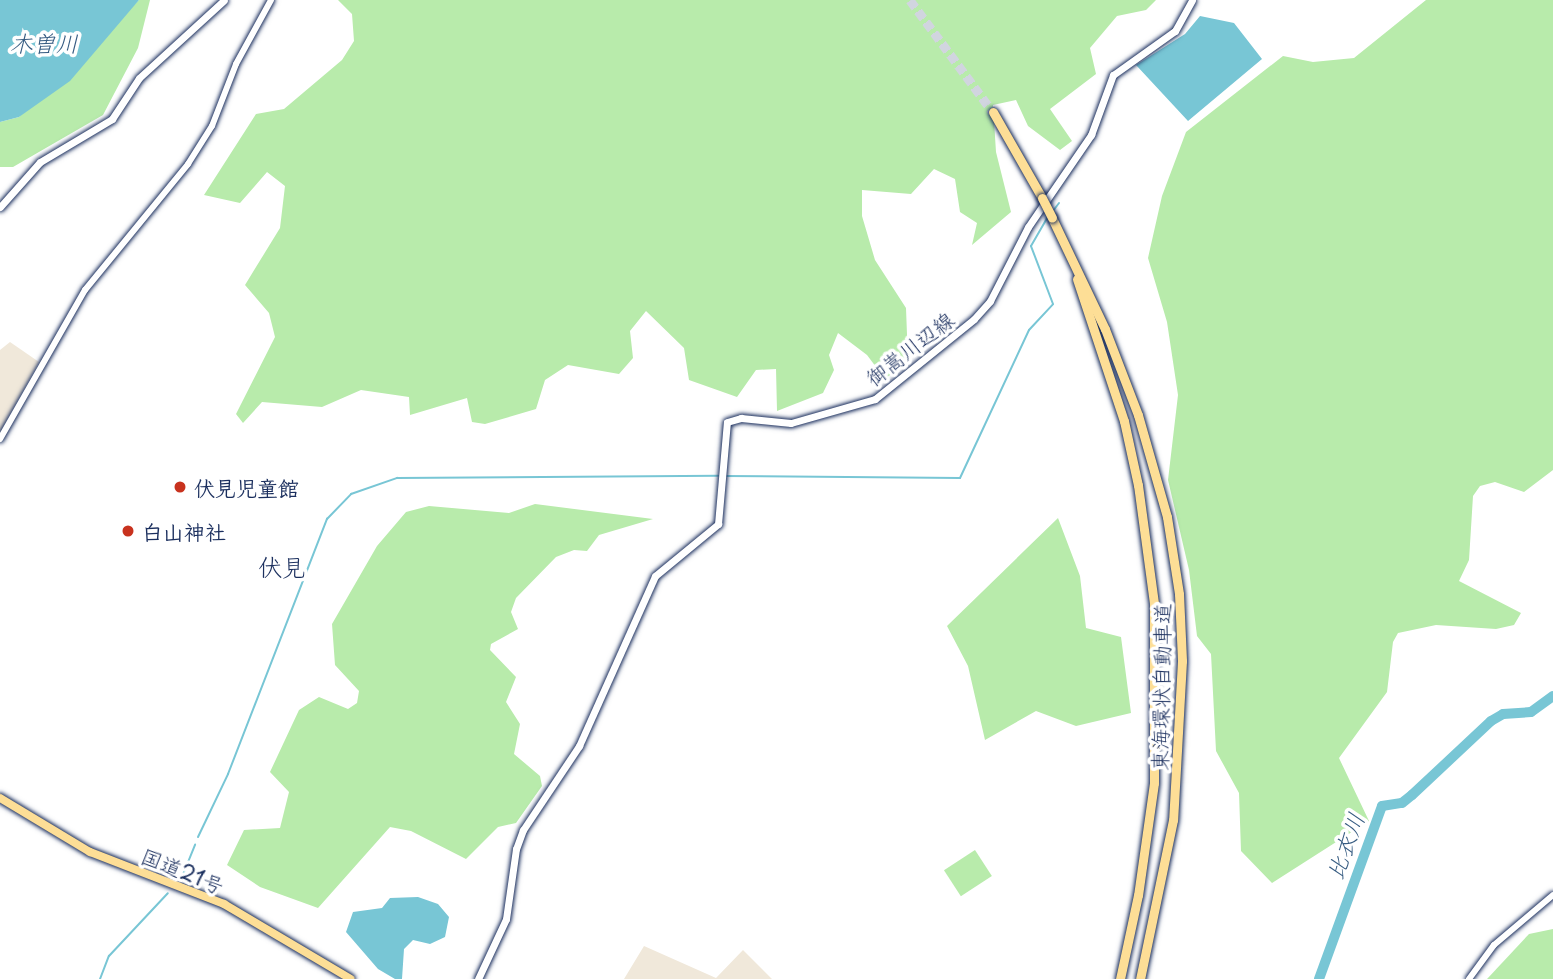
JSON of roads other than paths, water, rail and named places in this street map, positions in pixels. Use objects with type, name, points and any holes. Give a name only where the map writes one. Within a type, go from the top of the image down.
[{"type":"highway","name":"東海環状自動車道","points":[[993,112],[1042,198],[1105,329],[1138,415],[1174,555],[1181,631],[1180,733],[1173,820],[1147,956],[1140,979]]},
{"type":"highway","name":"東海環状自動車道","points":[[1064,245],[1124,421],[1154,604],[1154,783],[1129,942],[1120,979]]},
{"type":"highway","name":"国道21号","points":[[0,798],[90,852],[224,904],[339,976],[351,979]]},
{"type":"main road","points":[[0,207],[40,162],[112,119],[144,73],[224,0]]},
{"type":"main road","name":"御嵩川辺線","points":[[478,979],[506,919],[516,849],[523,830],[579,746],[655,576],[718,524],[727,422],[741,418],[791,423],[875,399],[974,319],[1002,281],[1028,227],[1091,135],[1113,75],[1175,31],[1192,0]]},
{"type":"street","points":[[0,439],[85,290],[188,164],[212,126],[236,64],[271,0]]},
{"type":"street","points":[[1469,979],[1494,945],[1553,895]]},
{"type":"water","name":"木曽川","points":[[0,0],[139,0],[70,81],[19,117],[0,122]]},
{"type":"water","points":[[1200,16],[1234,23],[1262,59],[1188,121],[1136,65],[1185,34]]},
{"type":"water","points":[[418,897],[438,904],[449,917],[445,937],[430,944],[413,940],[404,949],[402,979],[395,979],[378,969],[346,932],[353,912],[382,908],[390,898]]},
{"type":"waterway","points":[[1053,211],[1059,203]]},
{"type":"waterway","points":[[724,476],[960,478],[1029,330],[1053,304],[1031,246],[1047,218]]},
{"type":"waterway","points":[[198,837],[228,774],[327,519],[351,494],[397,478],[718,476]]},
{"type":"waterway","name":"比衣川","points":[[1319,979],[1382,806],[1402,803],[1491,721],[1503,714],[1531,712],[1553,696]]},
{"type":"waterway","points":[[182,877],[195,845]]},
{"type":"waterway","points":[[100,979],[109,956],[168,893]]},
{"type":"tunnel","points":[[910,0],[993,112]]},
{"type":"place","name":"伏見児童館","points":[[180,487]]},
{"type":"place","name":"白山神社","points":[[128,531]]},
{"type":"district","name":"伏見","points":[[282,567]]}]
